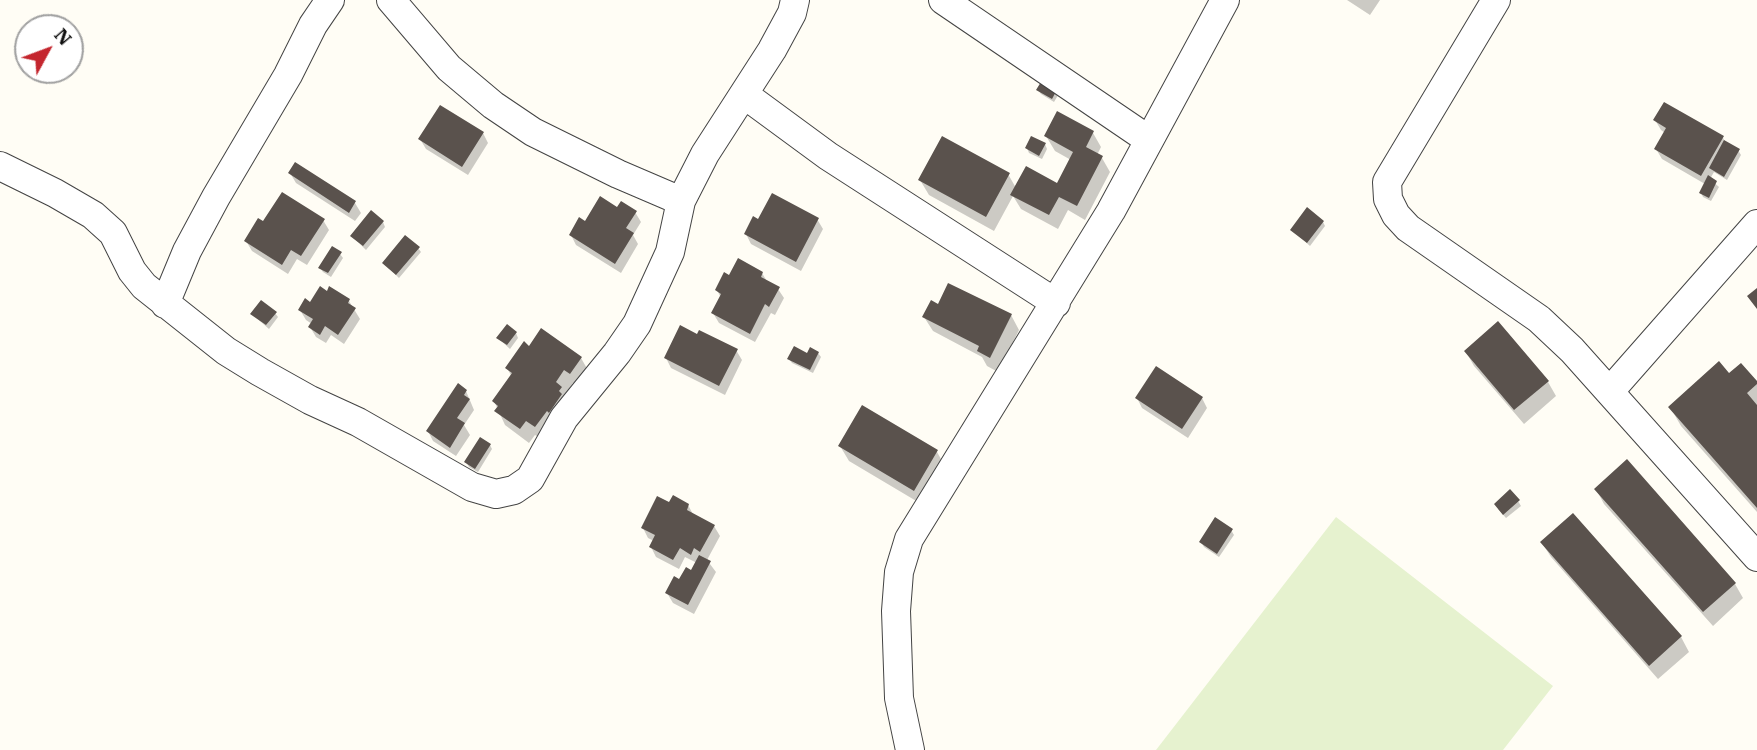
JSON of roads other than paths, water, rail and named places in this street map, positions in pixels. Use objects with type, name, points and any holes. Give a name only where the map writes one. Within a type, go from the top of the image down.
[{"type":"street","points":[[165,304],[187,251],[215,197],[330,0]]},
{"type":"street","points":[[391,0],[449,68],[493,105],[533,132],[618,174],[681,201]]},
{"type":"street","points":[[0,166],[93,215],[113,233],[132,271],[144,286],[226,351],[472,487],[496,494],[514,490],[530,479],[564,418],[637,324],[670,252],[681,201],[705,153],[745,94],[792,13],[795,0]]},
{"type":"street","points":[[943,0],[1149,140]]},
{"type":"street","points":[[911,750],[900,698],[896,611],[899,572],[909,540],[1111,211],[1225,0]]},
{"type":"street","points":[[1496,0],[1387,181],[1388,198],[1396,215],[1408,228],[1539,319],[1572,350],[1757,557]]},
{"type":"street","points":[[745,94],[828,156],[1056,303]]},
{"type":"street","points":[[1610,391],[1757,224]]}]
